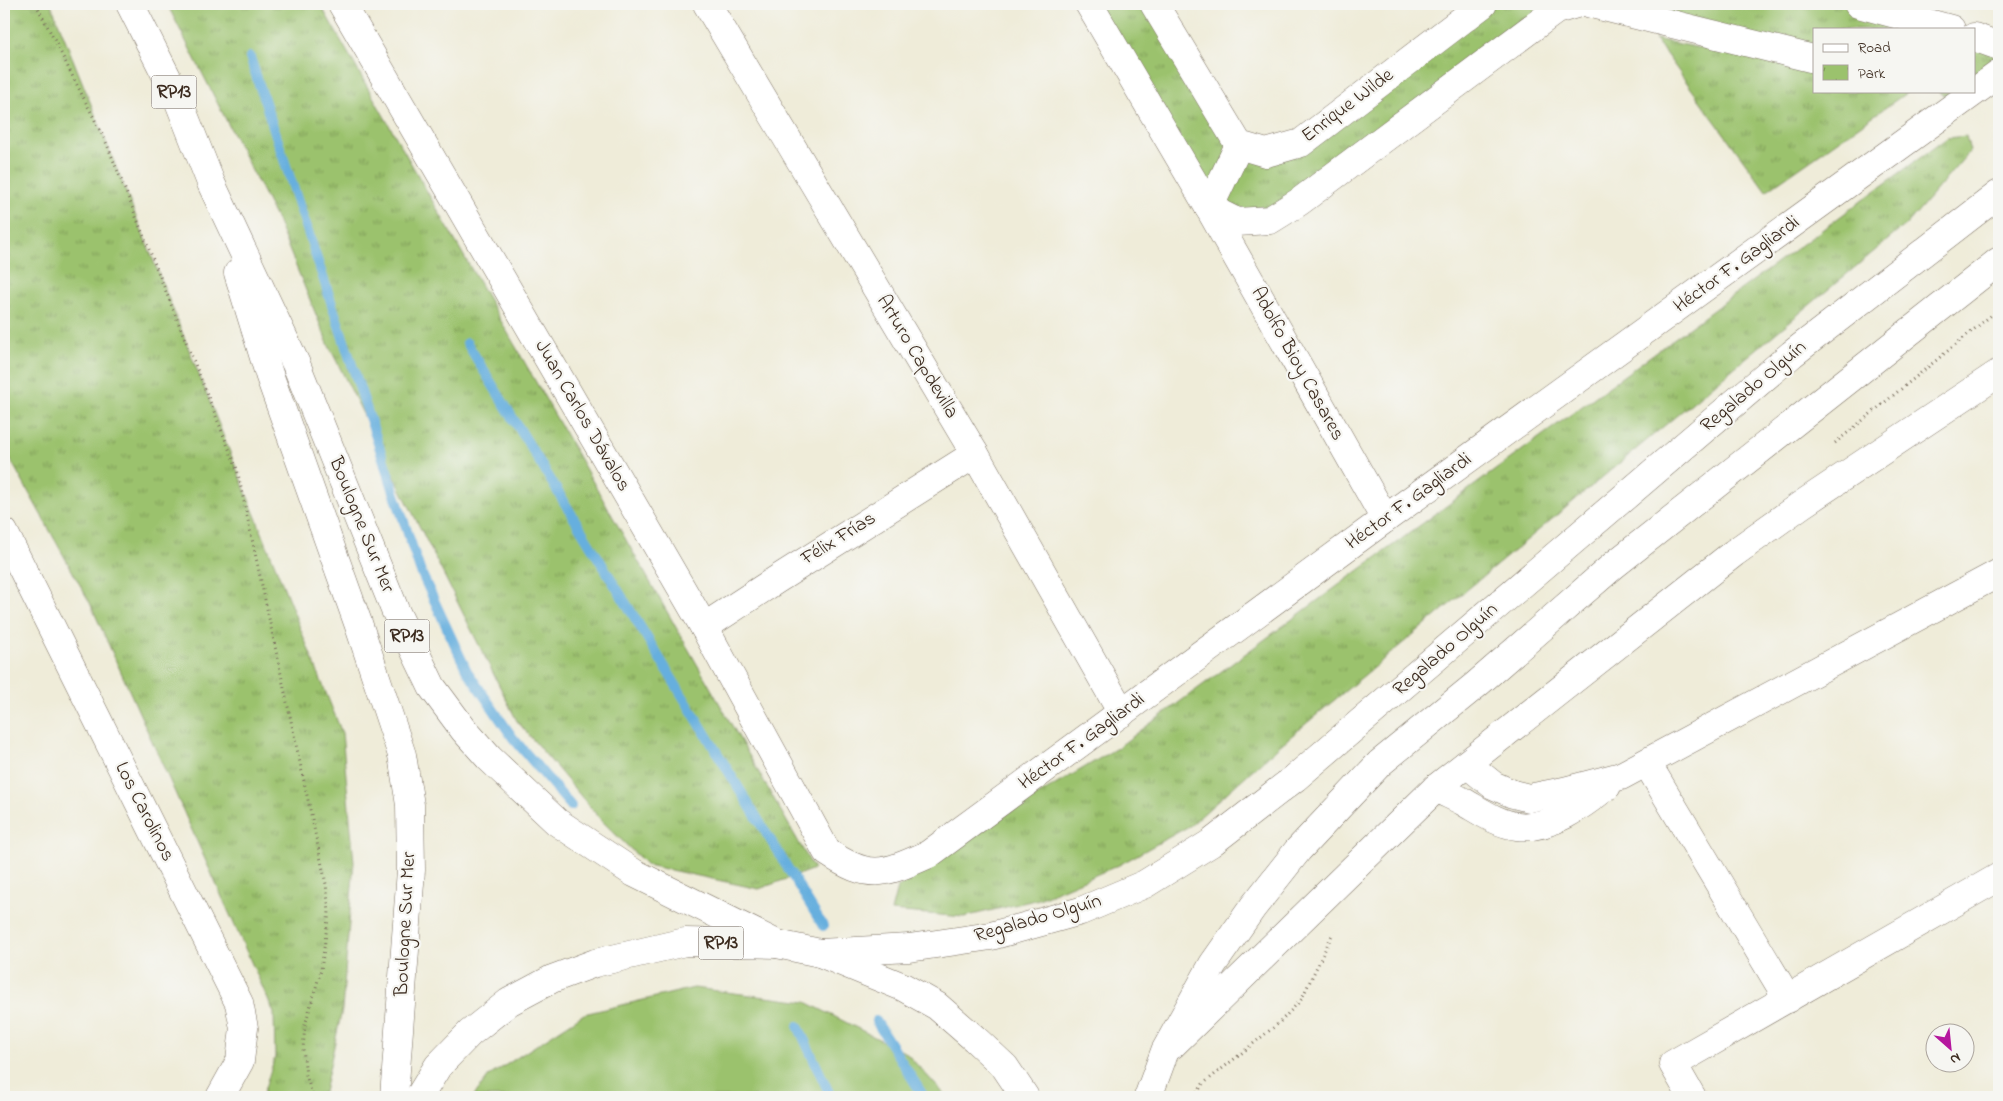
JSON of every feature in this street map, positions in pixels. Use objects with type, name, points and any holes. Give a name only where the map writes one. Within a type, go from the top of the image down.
[{"type":"street","name":"Boulogne Sur Mer","points":[[130,4],[177,97],[211,183],[296,364],[395,610],[432,688],[464,730],[489,758],[557,822],[634,873],[777,944]]},
{"type":"street","name":"Juan Carlos Dávalos","points":[[342,4],[704,627],[815,831]]},
{"type":"street","name":"Arturo Capdevilla","points":[[707,4],[975,454],[1122,713]]},
{"type":"street","name":"Adolfo Bioy Casares","points":[[1089,4],[1209,208],[1385,520]]},
{"type":"street","points":[[1154,4],[1238,145],[1209,208],[1237,222],[1270,220],[1299,202],[1556,10],[1576,4]]},
{"type":"street","name":"Enrique Wilde","points":[[1238,145],[1266,153],[1301,143],[1483,4]]},
{"type":"street","points":[[1591,4],[1813,59]]},
{"type":"street","points":[[1858,4],[1947,28]]},
{"type":"street","points":[[1976,38],[1999,46]]},
{"type":"street","name":"Héctor F. Gagliardi","points":[[1976,85],[1999,74]]},
{"type":"street","name":"Héctor F. Gagliardi","points":[[815,831],[827,852],[849,866],[872,873],[902,866],[929,854],[1385,520],[1948,98],[1961,92]]},
{"type":"street","name":"Boulogne Sur Mer","points":[[211,183],[269,374],[358,623],[402,755],[410,805],[412,870],[394,1097]]},
{"type":"street","name":"Regalado Olguín","points":[[820,953],[909,948],[991,936],[1081,911],[1145,884],[1211,843],[1295,778],[1792,354],[1999,194]]},
{"type":"street","points":[[1148,1097],[1165,1051],[1213,964],[1253,907],[1298,850],[1380,763],[1477,684],[1614,565],[1999,261]]},
{"type":"street","points":[[1165,1051],[1436,788],[1734,552],[1999,373]]},
{"type":"street","name":"Félix Frías","points":[[704,627],[975,454]]},
{"type":"street","name":"Los Carolinos","points":[[6,541],[239,1003],[244,1028],[240,1061],[220,1097]]},
{"type":"street","points":[[1467,764],[1493,785],[1513,794],[1529,798],[1620,776],[1999,572]]},
{"type":"street","points":[[1647,763],[1788,999]]},
{"type":"street","points":[[1436,788],[1497,820],[1516,826],[1535,825],[1583,804],[1620,776]]},
{"type":"street","points":[[1692,1097],[1673,1064],[1999,877]]},
{"type":"street","name":"RP13","points":[[418,1097],[438,1066],[470,1033],[508,1002],[552,979],[595,962],[685,942],[777,944],[820,953],[903,987],[937,1006],[1005,1067],[1025,1097]]},
{"type":"path","points":[[36,4],[106,142],[237,468],[326,884],[329,912],[321,970],[305,1025],[303,1049],[306,1075],[313,1097]]},
{"type":"path","points":[[1194,1097],[1203,1084],[1279,1024],[1301,1000],[1317,969]]},
{"type":"green space","points":[[4,4],[51,4],[342,733],[354,862],[342,1010],[323,1097],[262,1097],[275,1057],[274,1013],[90,603],[4,448]]},
{"type":"green space","points":[[167,4],[320,4],[814,869],[759,889],[647,865],[602,821],[517,721],[329,346],[276,218]]},
{"type":"green space","points":[[1089,4],[1154,4],[1238,145],[1266,153],[1483,4],[1576,4],[1270,220],[1209,208]]},
{"type":"green space","points":[[1591,4],[1858,4],[1947,28],[1813,28],[1813,59]]},
{"type":"green space","points":[[1976,38],[1999,46],[1999,74],[1976,91]]},
{"type":"green space","points":[[1655,39],[1813,71],[1813,92],[1908,92],[1766,191]]},
{"type":"green space","points":[[1939,92],[1975,92],[1958,105]]},
{"type":"green space","points":[[1966,136],[1970,151],[1907,224],[1278,747],[1191,825],[1119,865],[1039,899],[964,917],[891,911],[897,888],[1010,812],[1117,748],[1947,138]]},
{"type":"green space","points":[[694,988],[806,1002],[906,1053],[947,1097],[473,1097],[489,1076],[584,1014]]},
{"type":"waterway","points":[[250,57],[420,570],[467,671],[513,738],[571,806]]},
{"type":"waterway","points":[[467,343],[823,926]]},
{"type":"waterway","points":[[876,1021],[924,1097]]},
{"type":"waterway","points":[[798,1026],[831,1097]]}]
